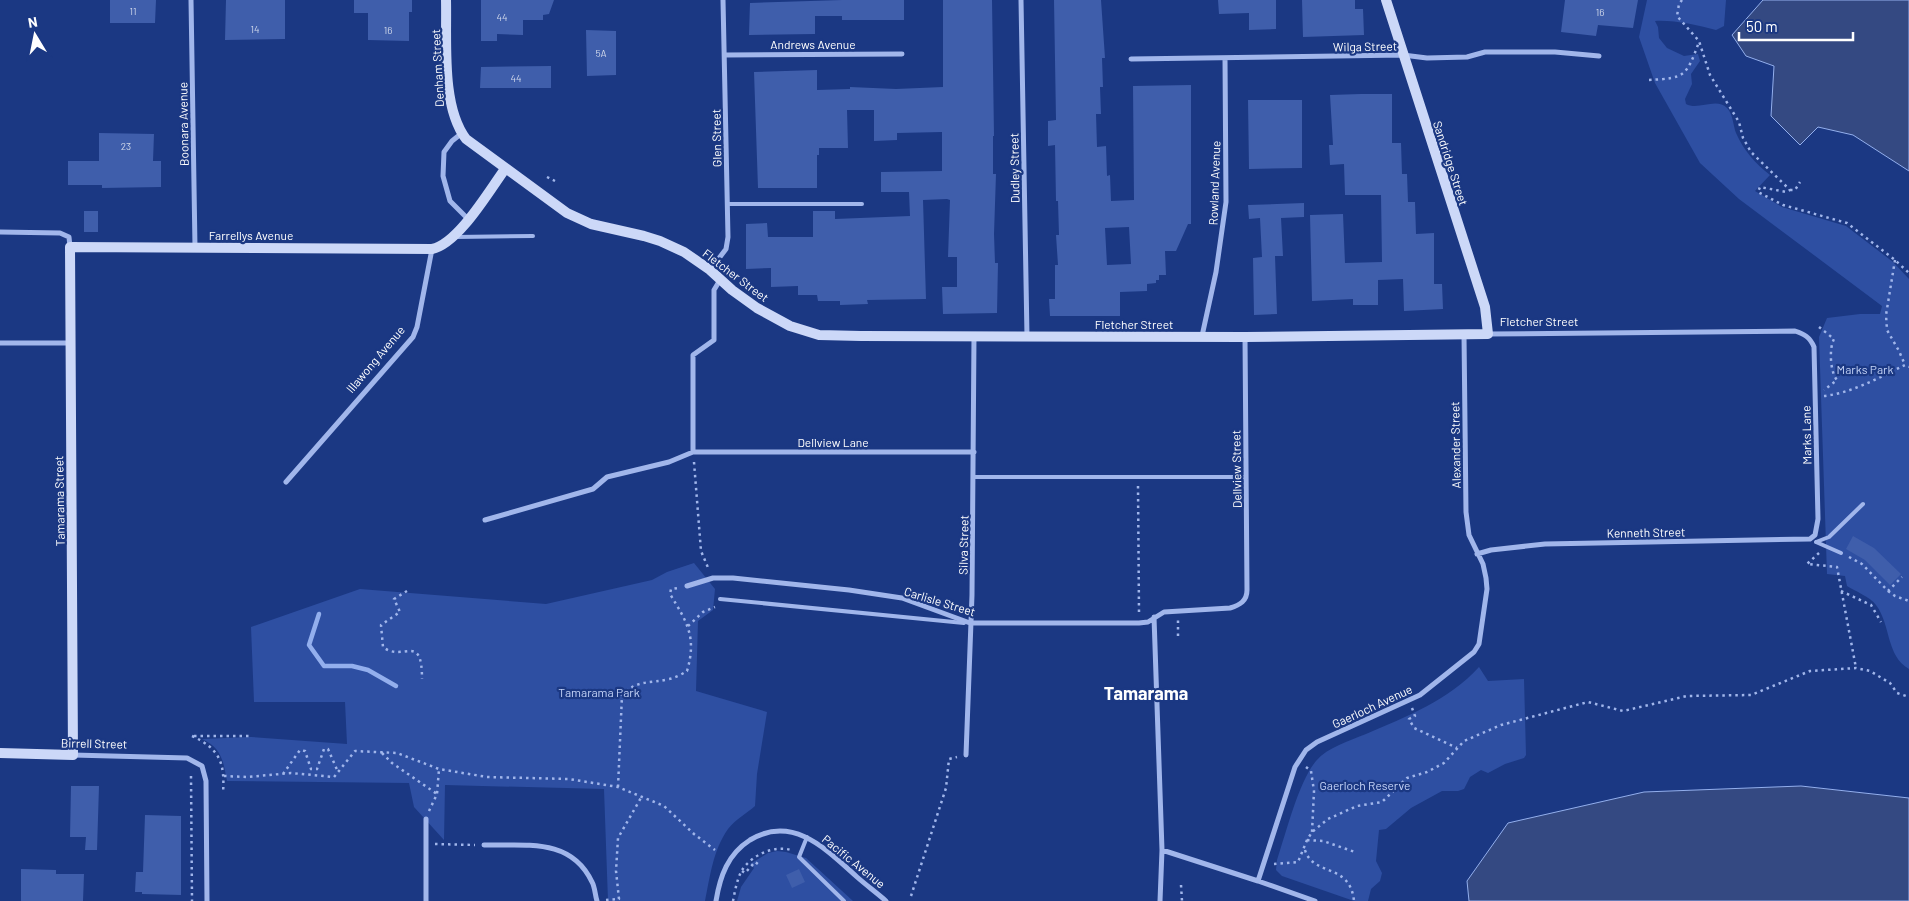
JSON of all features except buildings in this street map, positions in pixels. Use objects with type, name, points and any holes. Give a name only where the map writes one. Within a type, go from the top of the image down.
[{"type":"street","name":"Boonara Avenue","points":[[191,0],[195,248]]},
{"type":"street","name":"Denham Street","points":[[446,0],[448,93],[453,114],[466,139],[505,169]]},
{"type":"street","name":"Glen Street","points":[[710,270],[726,249],[728,237],[723,0]]},
{"type":"street","name":"Dudley Street","points":[[1022,0],[1027,336]]},
{"type":"street","name":"Sandridge Street","points":[[1386,0],[1485,307],[1488,334]]},
{"type":"street","name":"Wilga Street","points":[[1131,59],[1403,55],[1427,58],[1467,57],[1485,52],[1555,52],[1599,56]]},
{"type":"street","name":"Andrews Avenue","points":[[724,55],[902,54]]},
{"type":"street","name":"Rowland Avenue","points":[[1202,336],[1216,272],[1226,202],[1225,58]]},
{"type":"street","points":[[462,133],[452,141],[444,152],[443,176],[450,201],[468,219]]},
{"type":"street","points":[[432,249],[440,248],[454,237],[505,169]]},
{"type":"street","name":"Fletcher Street","points":[[505,169],[579,219],[603,228],[660,241],[684,252],[710,270],[757,308],[790,326],[806,332],[833,336],[1245,336],[1794,331],[1808,337]]},
{"type":"street","points":[[0,232],[60,233],[69,237],[70,247]]},
{"type":"street","name":"Farrellys Avenue","points":[[70,247],[432,249]]},
{"type":"street","name":"Tamarama Street","points":[[70,247],[73,755]]},
{"type":"street","name":"Illawong Avenue","points":[[286,482],[413,337],[417,327],[432,249]]},
{"type":"street","points":[[484,520],[593,489],[607,477],[669,462],[693,452],[693,355],[714,340],[714,290],[720,280]]},
{"type":"street","name":"Alexander Street","points":[[1464,334],[1466,512],[1469,535],[1477,554]]},
{"type":"street","name":"Silva Street","points":[[966,755],[972,595],[974,336]]},
{"type":"street","name":"Dellview Street","points":[[1244,601],[1247,590],[1245,336]]},
{"type":"street","name":"Marks Lane","points":[[1808,337],[1814,347],[1818,519],[1815,535],[1810,539]]},
{"type":"street","points":[[0,344],[70,343]]},
{"type":"street","name":"Dellview Lane","points":[[693,452],[974,452]]},
{"type":"street","name":"Kenneth Street","points":[[1477,554],[1490,550],[1546,544],[1810,539]]},
{"type":"street","name":"Gaerloch Avenue","points":[[1258,881],[1294,767],[1306,750],[1317,742],[1420,695],[1474,652],[1479,644],[1487,589],[1485,570],[1477,554]]},
{"type":"street","name":"Carlisle Street","points":[[687,586],[713,578],[733,578],[849,590],[902,598],[970,623],[1139,623],[1148,622],[1164,612],[1230,608],[1238,606],[1244,601]]},
{"type":"street","points":[[1154,617],[1162,850],[1160,901]]},
{"type":"street","name":"Birrell Street","points":[[0,753],[187,758],[202,766],[205,773],[207,901]]},
{"type":"street","points":[[426,819],[426,901]]},
{"type":"street","name":"Pacific Avenue","points":[[716,901],[722,874],[728,860],[742,846],[764,833],[790,831],[807,837],[829,852],[886,901]]},
{"type":"street","points":[[484,845],[550,847],[568,854],[581,866],[592,882],[597,901]]},
{"type":"street","points":[[1162,850],[1315,901]]},
{"type":"lane","points":[[728,204],[862,204]]},
{"type":"lane","points":[[454,237],[533,236]]},
{"type":"lane","points":[[974,477],[1246,477]]},
{"type":"lane","points":[[1816,542],[1830,536],[1863,504]]},
{"type":"lane","points":[[1810,539],[1841,553]]},
{"type":"lane","points":[[720,599],[970,623]]},
{"type":"lane","points":[[807,837],[799,856],[844,901]]},
{"type":"path","points":[[1682,0],[1679,4],[1677,16],[1699,41],[1710,74],[1739,122],[1743,138],[1751,152],[1790,190]]},
{"type":"path","points":[[1649,80],[1674,79],[1683,75],[1699,41]]},
{"type":"path","points":[[547,177],[554,181]]},
{"type":"path","points":[[1800,182],[1795,190],[1786,192],[1760,187],[1758,192],[1783,205],[1847,223],[1896,260],[1909,273]]},
{"type":"path","points":[[1896,260],[1886,315],[1887,330],[1905,365],[1909,367]]},
{"type":"path","points":[[1815,396],[1837,380],[1833,376],[1831,344],[1834,339],[1819,328]]},
{"type":"path","points":[[1815,396],[1834,395],[1872,381],[1905,365]]},
{"type":"path","points":[[693,452],[701,551],[713,578]]},
{"type":"path","points":[[1138,477],[1139,615]]},
{"type":"path","points":[[1826,547],[1807,564],[1837,567],[1856,668]]},
{"type":"path","points":[[1841,553],[1862,564],[1895,596],[1909,601]]},
{"type":"path","points":[[1888,591],[1902,577]]},
{"type":"path","points":[[618,787],[622,695],[640,683],[670,679],[687,671],[692,654],[688,626],[670,594],[671,589]]},
{"type":"path","points":[[407,591],[394,600],[400,612],[381,625],[383,647],[388,651],[412,650],[419,654],[422,661],[422,679]]},
{"type":"path","points":[[1841,591],[1871,606],[1881,622]]},
{"type":"path","points":[[688,626],[703,612],[718,606],[720,599]]},
{"type":"path","points":[[1178,611],[1178,636]]},
{"type":"path","points":[[1273,864],[1298,862],[1312,832],[1328,818],[1357,806],[1382,802],[1407,778],[1427,772],[1444,763],[1464,741],[1501,725],[1588,702],[1623,711],[1687,696],[1751,695],[1810,671],[1856,668],[1870,671],[1890,683],[1897,693],[1909,696]]},
{"type":"path","points":[[1412,708],[1415,716],[1409,719],[1414,728],[1457,748]]},
{"type":"path","points":[[223,793],[224,776],[219,757],[214,749],[192,736],[252,736]]},
{"type":"path","points":[[283,774],[300,750],[305,751],[311,769],[317,769],[324,749],[328,749],[338,772]]},
{"type":"path","points":[[224,776],[247,777],[291,773],[334,777],[355,751],[397,753],[439,769],[487,777],[569,779],[618,787],[664,806],[694,834],[715,850]]},
{"type":"path","points":[[381,752],[392,763],[437,794]]},
{"type":"path","points":[[910,896],[946,788],[949,759],[966,755]]},
{"type":"path","points":[[1306,767],[1311,771],[1314,791],[1312,832]]},
{"type":"path","points":[[426,819],[437,794],[439,769]]},
{"type":"path","points":[[191,776],[192,901]]},
{"type":"path","points":[[602,901],[619,899],[616,871],[618,838],[642,796]]},
{"type":"path","points":[[1307,840],[1323,841],[1355,852]]},
{"type":"path","points":[[426,844],[484,845]]},
{"type":"path","points":[[733,901],[742,871],[760,854],[774,849],[785,848],[801,853]]},
{"type":"path","points":[[1304,848],[1307,858],[1314,864],[1337,872],[1348,882],[1354,901]]},
{"type":"path","points":[[742,871],[745,873],[755,862],[759,865]]},
{"type":"path","points":[[1181,885],[1182,901]]},
{"type":"green space","name":"Marks Park","points":[[1647,0],[1726,0],[1724,26],[1716,30],[1678,22],[1655,21],[1658,27],[1659,38],[1667,48],[1684,56],[1698,54],[1700,61],[1691,74],[1692,84],[1685,99],[1686,104],[1696,106],[1718,104],[1723,105],[1729,110],[1736,133],[1746,151],[1770,175],[1755,191],[1782,207],[1846,226],[1893,262],[1909,279],[1909,669],[1896,656],[1881,613],[1876,605],[1847,586],[1845,576],[1827,574],[1819,337],[1827,318],[1860,314],[1880,314],[1882,306],[1739,199],[1700,163],[1655,83],[1639,37]]},
{"type":"green space","name":"Tamarama Park","points":[[694,563],[715,589],[713,610],[698,621],[696,691],[767,712],[757,774],[755,806],[734,823],[723,837],[713,864],[705,901],[608,901],[604,789],[445,785],[444,840],[414,807],[409,783],[227,781],[223,761],[218,751],[202,739],[251,737],[347,744],[345,702],[254,702],[251,627],[360,589],[546,604],[652,580],[667,572]]},
{"type":"green space","name":"Gaerloch Reserve","points":[[1479,667],[1488,681],[1524,679],[1526,755],[1524,758],[1505,764],[1488,773],[1481,770],[1470,777],[1464,789],[1442,791],[1411,808],[1386,829],[1379,830],[1376,861],[1382,873],[1380,881],[1371,889],[1368,901],[1354,901],[1282,876],[1276,870],[1277,860],[1304,781],[1316,761],[1326,752],[1339,745],[1396,721],[1441,698],[1467,679]]},
{"type":"green space","points":[[777,851],[806,858],[853,901],[737,901],[741,887],[754,868],[750,864],[768,853]]},
{"type":"shaded area","points":[[1763,0],[1909,0],[1909,171],[1853,135],[1818,127],[1800,145],[1771,116],[1774,66],[1746,56],[1732,35]]},
{"type":"shaded area","points":[[1801,786],[1909,798],[1909,901],[1469,901],[1467,881],[1508,823],[1644,792]]},
{"type":"waterway","points":[[319,614],[309,645],[324,666],[352,666],[368,670],[396,686]]},
{"type":"district","name":"Tamarama","points":[[1146,693]]}]
